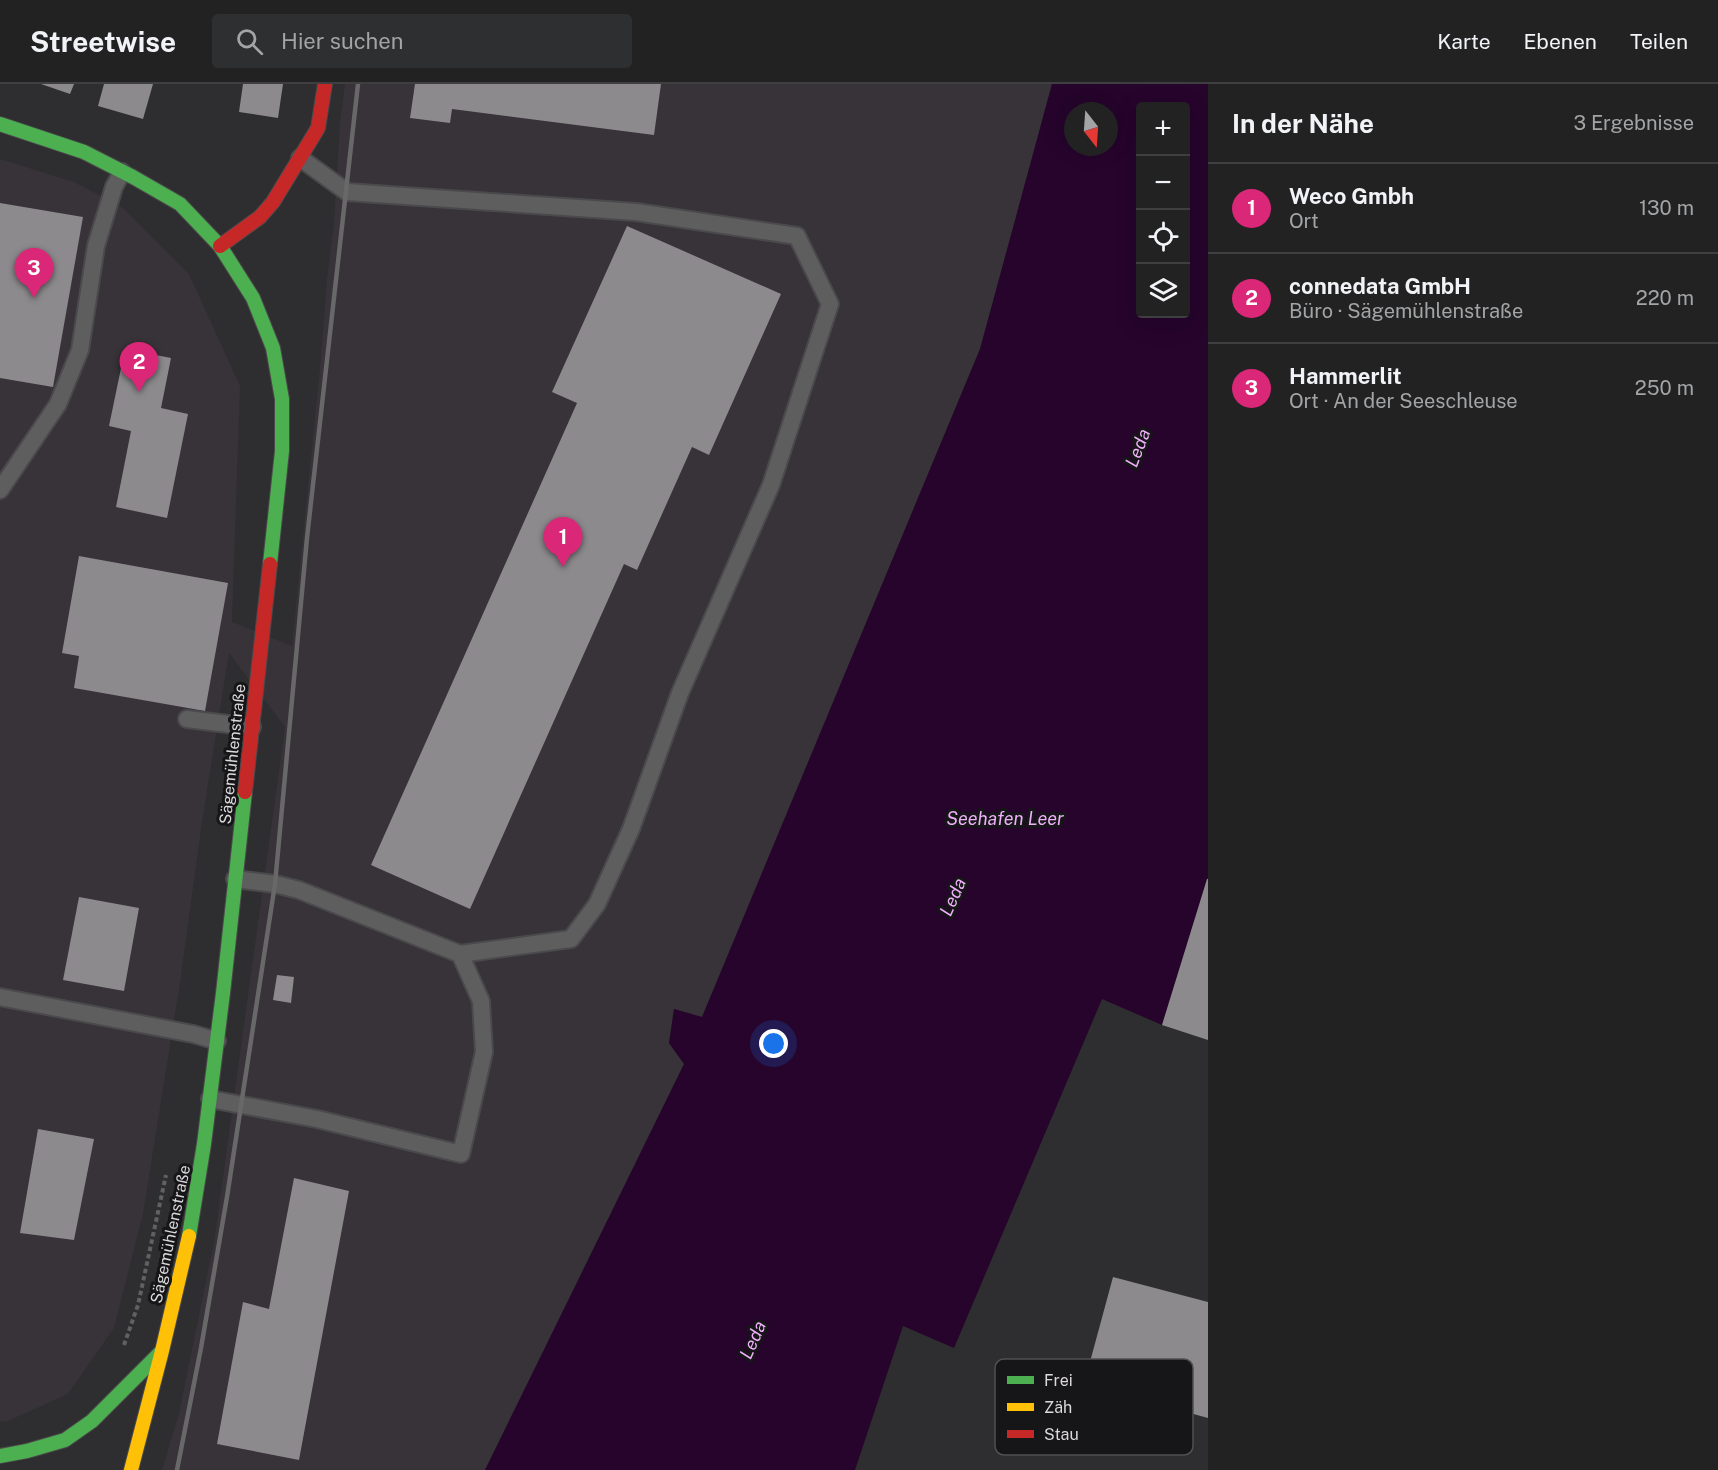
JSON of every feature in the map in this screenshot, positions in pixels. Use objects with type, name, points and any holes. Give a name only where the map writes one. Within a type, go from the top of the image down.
[{"type":"street","points":[[220,246],[260,217],[273,202],[318,128],[325,84]]},
{"type":"street","name":"Sägemühlenstraße","points":[[0,124],[84,152],[180,204],[220,246],[253,298],[273,348],[282,399],[282,451],[210,1099],[191,1226],[131,1470]]},
{"type":"street","points":[[0,1456],[65,1440],[92,1421],[162,1351]]},
{"type":"lane","points":[[235,879],[275,884],[299,891],[460,954],[571,939],[597,904],[631,829],[680,693],[771,485],[830,304],[797,236],[636,212],[347,192],[300,158]]},
{"type":"lane","points":[[0,490],[58,404],[80,350],[96,246],[114,187],[122,172]]},
{"type":"lane","points":[[187,719],[252,727]]},
{"type":"lane","points":[[210,1099],[317,1119],[461,1154],[484,1052],[481,1001],[460,954]]},
{"type":"lane","points":[[0,997],[183,1032],[217,1041]]},
{"type":"path","points":[[121,1353],[138,1305],[168,1166]]},
{"type":"shaded area","points":[[345,84],[1052,84],[980,349],[702,1017],[674,1009],[669,1043],[684,1064],[485,1470],[162,1470],[179,1413],[214,1242],[285,727],[229,653],[143,1214],[114,1328],[68,1394],[8,1421],[0,1422],[0,159],[74,182],[122,207],[189,274],[240,386],[232,622],[292,646],[334,223],[340,122]]},
{"type":"water","name":"Seehafen Leer","points":[[1052,84],[1208,84],[1208,877],[1162,1025],[1102,999],[954,1348],[903,1326],[855,1470],[485,1470],[684,1064],[669,1043],[674,1009],[702,1017],[980,349]]},
{"type":"building","points":[[41,84],[74,84],[70,94]]},
{"type":"building","points":[[104,84],[153,84],[143,119],[98,106]]},
{"type":"building","points":[[243,84],[283,84],[278,118],[239,112]]},
{"type":"building","points":[[415,84],[661,84],[654,135],[452,109],[450,123],[410,118]]},
{"type":"building","points":[[0,203],[83,217],[53,387],[0,378]]},
{"type":"building","points":[[627,226],[781,294],[709,455],[692,447],[637,570],[624,564],[470,909],[371,865],[577,403],[552,392]]},
{"type":"building","points":[[125,349],[171,358],[161,408],[188,414],[167,518],[116,507],[131,431],[109,426]]},
{"type":"building","points":[[79,556],[228,583],[205,711],[74,688],[79,656],[62,653]]},
{"type":"building","points":[[1208,879],[1208,1040],[1162,1025]]},
{"type":"building","points":[[79,897],[139,908],[124,991],[63,980]]},
{"type":"building","points":[[277,975],[294,977],[291,1003],[273,1000]]},
{"type":"building","points":[[38,1129],[94,1139],[74,1240],[20,1233]]},
{"type":"building","points":[[294,1178],[349,1191],[299,1460],[217,1444],[243,1302],[269,1309]]},
{"type":"building","points":[[1113,1277],[1208,1302],[1208,1418],[1193,1414],[1193,1359],[1091,1359]]},
{"type":"railway","points":[[177,1470],[227,1197],[275,884],[307,538],[358,84]]},
{"type":"traffic: fast","points":[[0,124],[84,152],[180,204],[220,246],[253,298],[273,348],[282,399],[282,451],[270,564]]},
{"type":"traffic: fast","points":[[189,1236],[204,1144],[245,792]]},
{"type":"traffic: fast","points":[[0,1456],[65,1440],[92,1421],[161,1352]]},
{"type":"traffic: slow","points":[[131,1470],[189,1236]]},
{"type":"traffic: jam","points":[[220,246],[260,217],[273,202],[318,128],[325,84]]},
{"type":"traffic: jam","points":[[245,792],[270,564]]},
{"type":"place","name":"Hammerlit","points":[[34,298]]},
{"type":"place","name":"connedata GmbH","points":[[139,392]]},
{"type":"place","name":"Weco Gmbh","points":[[563,567]]},
{"type":"water label","name":"Leda","points":[[1138,448]]},
{"type":"water label","name":"Leda","points":[[953,897]]},
{"type":"water label","name":"Leda","points":[[753,1340]]}]
